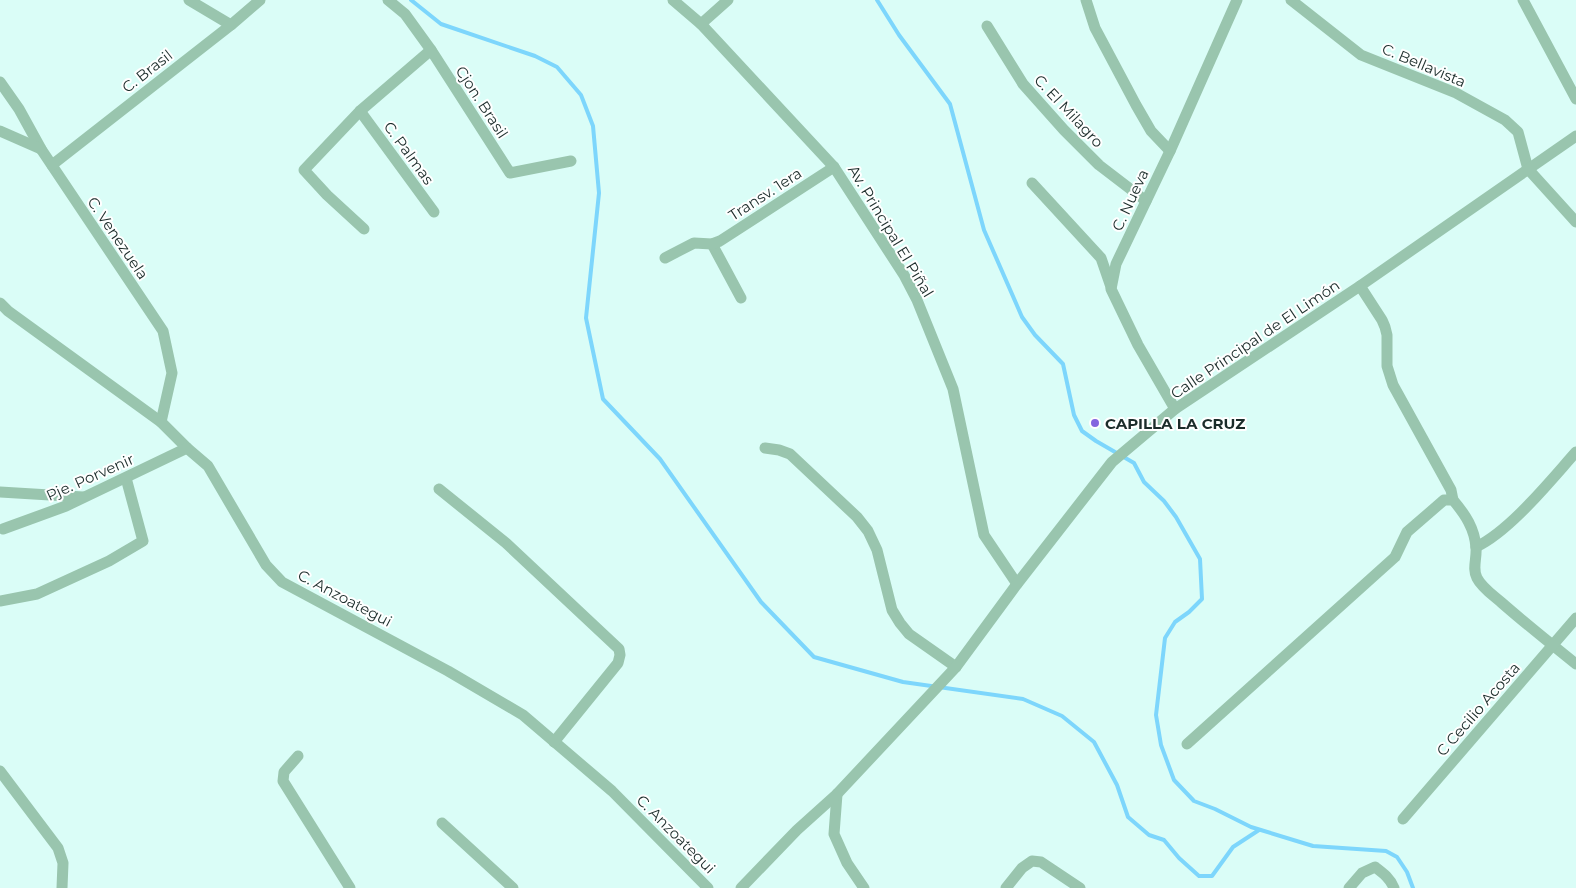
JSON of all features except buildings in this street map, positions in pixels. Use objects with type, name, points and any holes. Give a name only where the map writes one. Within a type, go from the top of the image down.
[{"type":"street","points":[[189,0],[231,25]]},
{"type":"street","name":"C. Brasil","points":[[52,165],[231,25],[260,0]]},
{"type":"street","name":"Cjon. Brasil","points":[[388,0],[405,14],[431,50],[510,173],[571,161]]},
{"type":"street","name":"Av. Principal El Piñal","points":[[673,0],[701,24],[834,167],[904,275],[917,300],[954,389],[984,536],[1017,584]]},
{"type":"street","points":[[701,24],[728,0]]},
{"type":"street","name":"C. Nueva","points":[[1111,289],[1116,264],[1170,151],[1237,0]]},
{"type":"street","name":"C. Bellavista","points":[[1291,0],[1361,55],[1456,93],[1505,120],[1518,132],[1528,169]]},
{"type":"street","points":[[1523,0],[1576,99]]},
{"type":"street","points":[[1085,1],[1095,28],[1136,105],[1151,131],[1170,151]]},
{"type":"street","name":"C. El Milagro","points":[[987,26],[1023,84],[1064,130],[1099,165],[1146,201]]},
{"type":"street","points":[[364,229],[327,196],[304,170],[360,111],[431,50]]},
{"type":"street","name":"C. Venezuela","points":[[0,82],[19,109],[41,149],[163,331],[172,373],[161,422]]},
{"type":"street","name":"C. Palmas","points":[[360,111],[434,212]]},
{"type":"street","points":[[0,131],[41,149]]},
{"type":"street","name":"Calle Principal de El Limón","points":[[741,888],[797,830],[837,794],[956,667],[1017,584],[1113,461],[1175,409],[1360,286],[1576,136]]},
{"type":"street","name":"Transv. 1era","points":[[712,244],[720,241],[834,167]]},
{"type":"street","points":[[1528,169],[1576,222]]},
{"type":"street","points":[[1032,183],[1101,258],[1111,289],[1138,345],[1175,409]]},
{"type":"street","points":[[664,258],[694,243],[712,244],[741,298]]},
{"type":"street","points":[[1360,286],[1385,327],[1387,366],[1393,385],[1451,490],[1453,500],[1464,514],[1472,530],[1476,547],[1476,577],[1503,604],[1576,664]]},
{"type":"street","name":"C. Anzoategui","points":[[3,309],[161,422],[208,466],[266,565],[282,582],[448,671],[523,715],[612,791],[708,888]]},
{"type":"street","name":"Pje. Porvenir","points":[[3,529],[66,506],[187,448]]},
{"type":"street","points":[[765,448],[790,454],[857,517],[868,531],[877,550],[892,610],[900,623],[909,634],[956,667]]},
{"type":"street","points":[[1476,547],[1490,540],[1522,511],[1576,452]]},
{"type":"street","points":[[0,601],[37,594],[108,561],[143,541],[126,478]]},
{"type":"street","points":[[439,489],[506,543],[619,649],[618,663],[554,742]]},
{"type":"street","points":[[0,492],[83,497]]},
{"type":"street","points":[[1187,744],[1395,557],[1407,532],[1415,524],[1444,500],[1453,500]]},
{"type":"street","name":"C Cecilio Acosta","points":[[1403,819],[1576,618]]},
{"type":"street","points":[[298,756],[284,772],[283,781],[350,888]]},
{"type":"street","points":[[0,771],[58,848],[63,863],[62,888]]},
{"type":"street","points":[[837,794],[834,834],[847,863],[864,888]]},
{"type":"street","points":[[442,823],[513,888]]},
{"type":"street","points":[[1006,888],[1022,868],[1032,861],[1041,862],[1080,888]]},
{"type":"street","points":[[1349,888],[1362,873],[1375,867],[1384,873],[1392,882],[1394,888]]},
{"type":"waterway","points":[[411,0],[441,24],[535,56],[557,67],[581,95],[593,126],[599,193],[586,318],[603,399],[660,459],[761,602],[814,657],[903,682],[1023,699],[1062,716],[1094,742],[1117,785],[1128,817],[1149,835],[1164,840],[1179,858],[1199,876],[1212,876],[1233,847],[1259,830]]},
{"type":"waterway","points":[[877,0],[899,35],[950,104],[984,230],[1022,317],[1035,335],[1063,364],[1074,415],[1082,431],[1134,463],[1144,482],[1164,501],[1176,517],[1200,559],[1202,599],[1175,622],[1165,638],[1156,715],[1161,745],[1174,780],[1194,801],[1251,827],[1313,846],[1386,851],[1397,857],[1407,872],[1413,888]]},
{"type":"place","name":"CAPILLA LA CRUZ","points":[[1095,423]]}]
